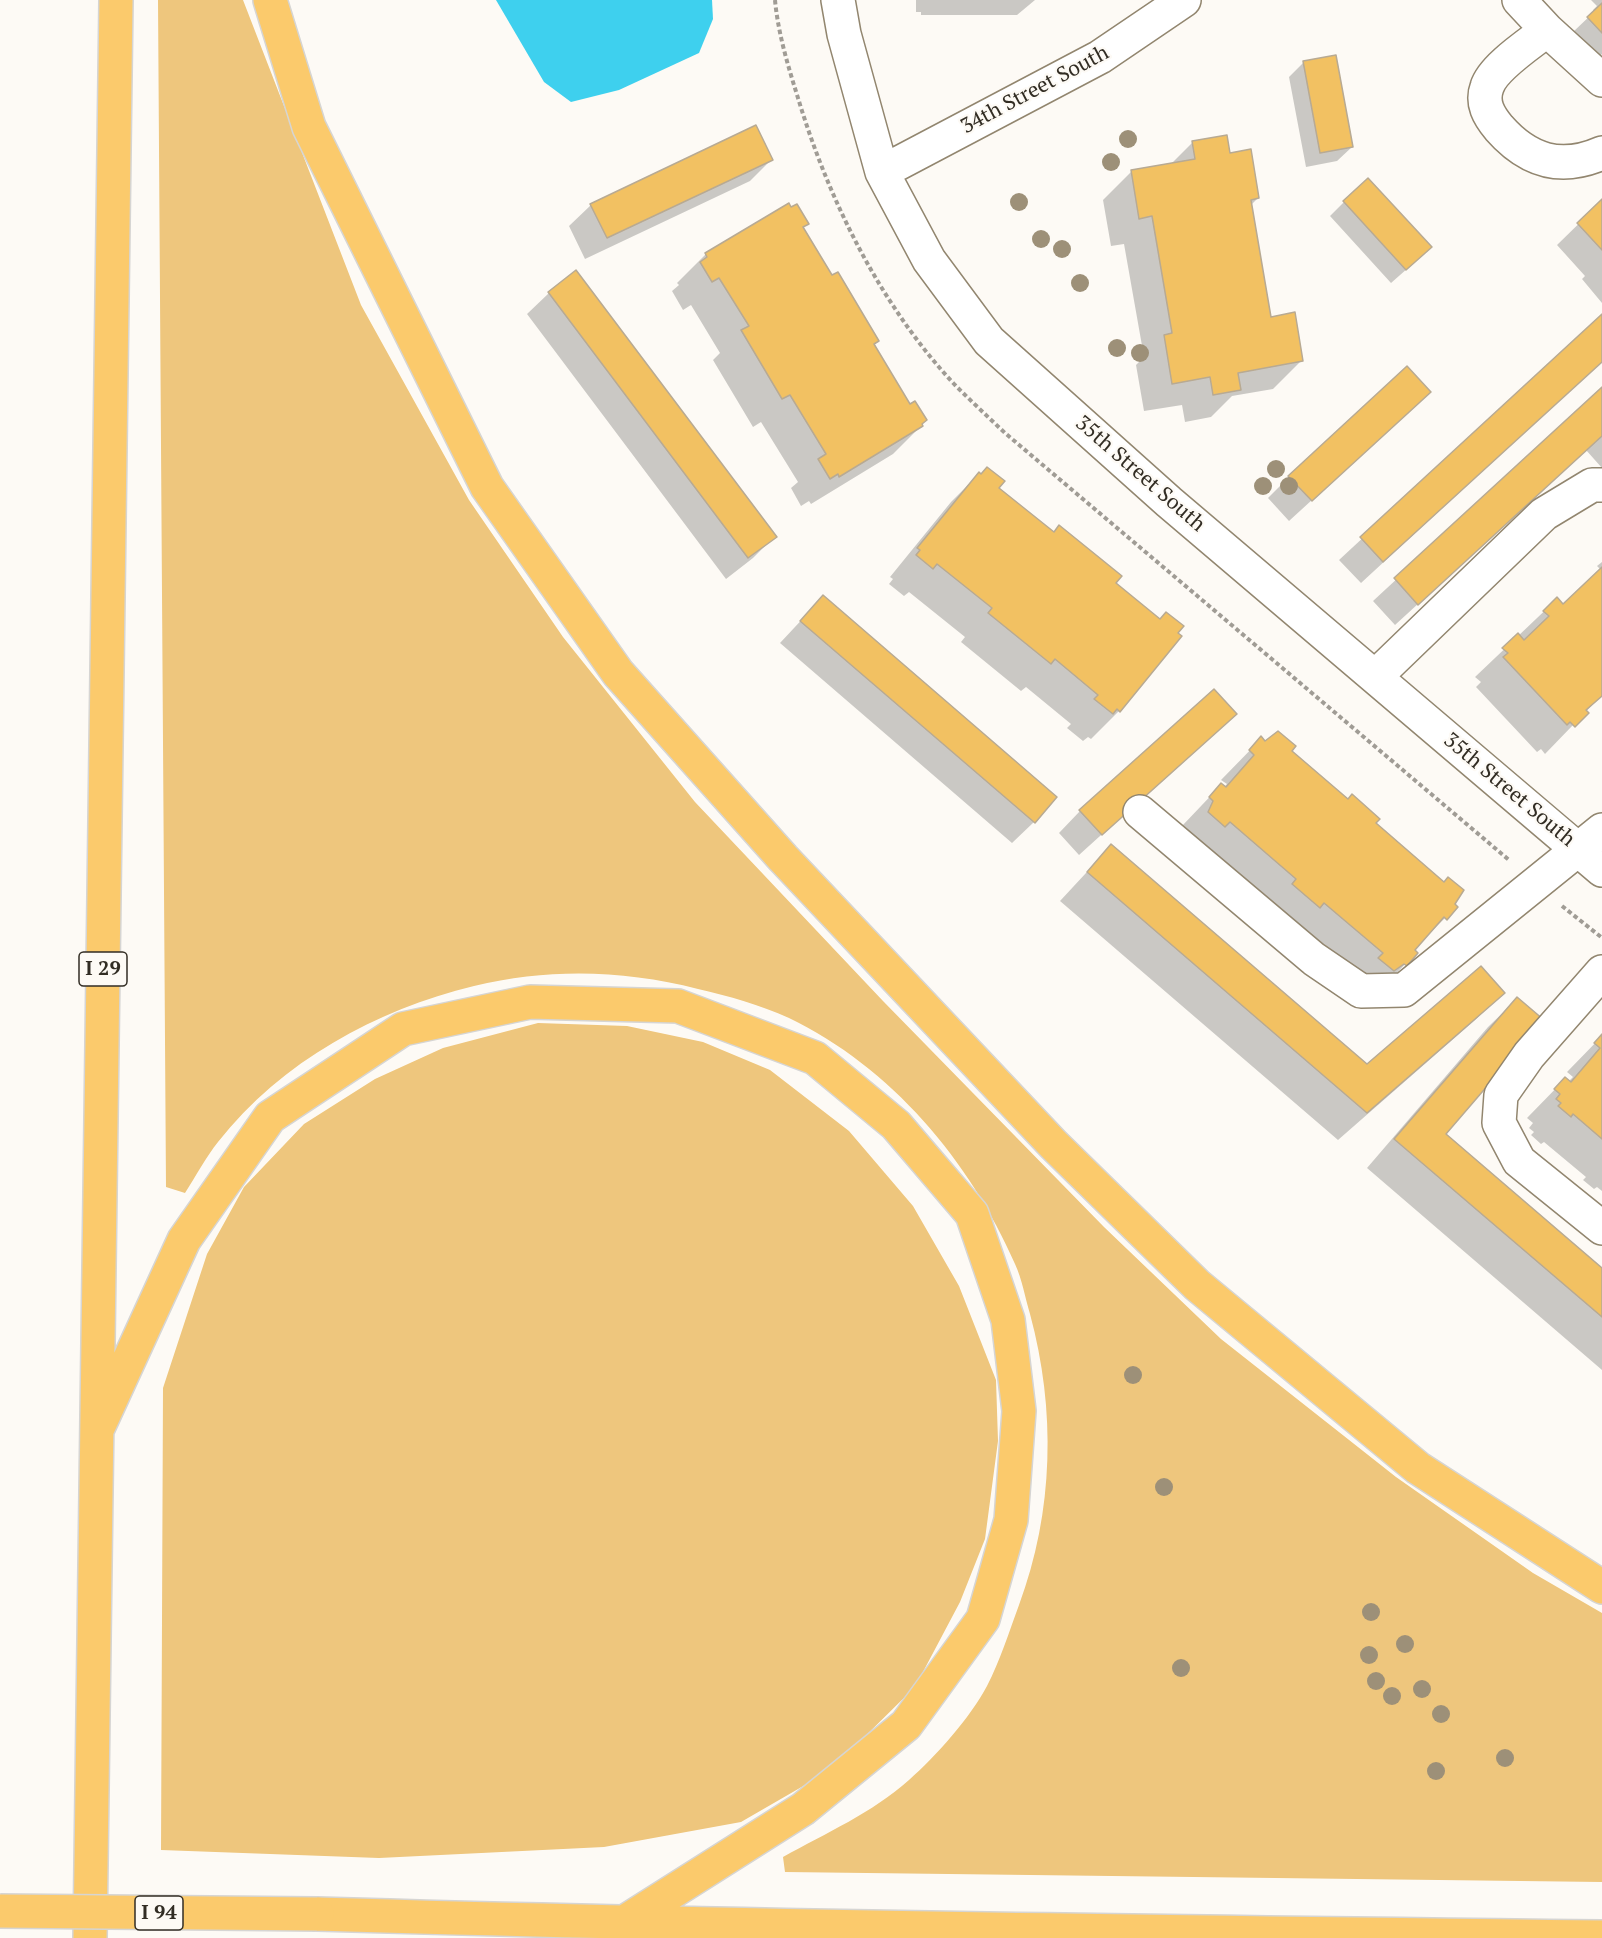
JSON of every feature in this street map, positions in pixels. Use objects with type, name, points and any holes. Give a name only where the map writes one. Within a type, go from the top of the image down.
[{"type":"highway","name":"I 29","points":[[90,1938],[116,0]]},
{"type":"highway","points":[[270,0],[309,127],[487,487],[618,673],[783,858],[1053,1144],[1197,1285],[1418,1468],[1602,1587]]},
{"type":"highway","points":[[97,1430],[184,1240],[270,1117],[403,1029],[530,1002],[678,1006],[815,1058],[896,1125],[972,1214],[1008,1320],[1019,1411],[1011,1520],[983,1619],[906,1725],[803,1809],[623,1923]]},
{"type":"highway","name":"I 94","points":[[0,1911],[317,1914],[623,1923],[1602,1937]]},
{"type":"street","name":"35th Street South","points":[[838,0],[844,34],[882,171],[929,260],[989,341],[1169,501],[1376,677],[1595,850]]},
{"type":"street","name":"34th Street South","points":[[882,171],[1100,57],[1184,0]]},
{"type":"street","points":[[1519,0],[1547,30],[1602,80]]},
{"type":"street","points":[[1547,30],[1500,68],[1487,85],[1485,102],[1489,116],[1513,144],[1528,155],[1582,162],[1602,153]]},
{"type":"street","points":[[1376,677],[1544,514],[1592,485],[1602,485]]},
{"type":"street","points":[[1140,812],[1314,959],[1361,991],[1404,990],[1595,850]]},
{"type":"street","points":[[1602,972],[1529,1055],[1502,1095],[1499,1123],[1520,1161],[1602,1228]]},
{"type":"shaded area","points":[[158,0],[243,0],[361,305],[469,500],[563,637],[695,802],[883,1001],[1104,1227],[1221,1339],[1396,1477],[1533,1573],[1602,1613],[1602,1882],[785,1872],[783,1857],[864,1813],[909,1780],[952,1736],[980,1698],[1000,1657],[1031,1569],[1045,1497],[1047,1460],[1047,1423],[1038,1350],[1020,1276],[997,1226],[951,1154],[893,1090],[826,1038],[789,1018],[756,1005],[710,992],[642,978],[614,975],[531,976],[502,980],[437,996],[367,1025],[301,1063],[243,1113],[214,1148],[185,1193],[166,1187]]},
{"type":"shaded area","points":[[538,1023],[627,1026],[703,1042],[770,1070],[849,1131],[913,1206],[959,1286],[996,1380],[998,1441],[985,1539],[960,1602],[915,1687],[831,1770],[741,1822],[604,1847],[379,1858],[161,1850],[163,1388],[207,1254],[244,1187],[304,1124],[375,1079],[443,1048]]},
{"type":"water","points":[[496,0],[712,0],[713,19],[699,53],[619,90],[571,102],[544,82]]},
{"type":"building","points":[[1602,3],[1602,33],[1587,17]]},
{"type":"building","points":[[1336,55],[1353,147],[1320,153],[1303,61]]},
{"type":"building","points":[[756,125],[773,160],[607,238],[590,204]]},
{"type":"building","points":[[1227,135],[1230,153],[1251,149],[1259,198],[1251,200],[1271,317],[1295,312],[1303,361],[1238,373],[1241,390],[1213,395],[1210,377],[1172,384],[1164,335],[1172,333],[1152,216],[1139,219],[1131,170],[1195,159],[1192,141]]},
{"type":"building","points":[[1368,178],[1432,247],[1406,270],[1343,201]]},
{"type":"building","points":[[1602,199],[1602,250],[1577,223]]},
{"type":"building","points":[[789,203],[791,207],[797,204],[809,224],[803,227],[832,275],[838,272],[879,341],[874,344],[910,404],[915,401],[927,420],[922,424],[923,426],[839,477],[838,474],[830,479],[818,459],[826,454],[790,395],[782,399],[741,330],[749,326],[719,278],[712,282],[700,262],[707,257],[705,253]]},
{"type":"building","points":[[576,270],[777,537],[748,558],[548,292]]},
{"type":"building","points":[[1602,314],[1602,362],[1383,562],[1360,537]]},
{"type":"building","points":[[1407,366],[1431,392],[1312,501],[1288,476]]},
{"type":"building","points":[[1602,387],[1602,436],[1418,605],[1394,578]]},
{"type":"building","points":[[987,467],[1005,481],[999,488],[1054,532],[1059,525],[1122,576],[1116,583],[1160,619],[1166,612],[1184,626],[1178,633],[1182,636],[1120,712],[1117,709],[1113,714],[1094,699],[1098,695],[1055,659],[1051,664],[988,613],[992,608],[937,564],[933,569],[916,555],[920,550],[917,548],[979,472],[981,474]]},
{"type":"building","points":[[1602,567],[1602,696],[1586,710],[1589,713],[1575,727],[1570,722],[1567,725],[1503,657],[1508,653],[1502,648],[1518,633],[1524,640],[1549,616],[1543,611],[1557,597],[1563,604]]},
{"type":"building","points":[[823,595],[1057,797],[1035,823],[800,621]]},
{"type":"building","points":[[1214,689],[1237,714],[1102,835],[1079,810]]},
{"type":"building","points":[[1278,731],[1296,746],[1292,751],[1348,799],[1352,794],[1380,819],[1376,823],[1444,882],[1448,877],[1464,890],[1455,904],[1458,907],[1447,920],[1444,917],[1415,950],[1418,953],[1407,966],[1404,964],[1394,971],[1378,958],[1383,953],[1324,903],[1320,908],[1292,884],[1296,879],[1230,822],[1225,827],[1208,812],[1213,801],[1209,797],[1221,783],[1226,787],[1254,755],[1249,750],[1261,736],[1265,741]]},
{"type":"building","points":[[1111,844],[1367,1064],[1481,966],[1505,993],[1367,1113],[1087,872]]},
{"type":"building","points":[[1517,997],[1544,1020],[1446,1134],[1602,1268],[1602,1317],[1394,1139]]},
{"type":"building","points":[[1602,1034],[1602,1139],[1573,1114],[1571,1117],[1558,1106],[1561,1103],[1556,1099],[1560,1094],[1554,1089],[1565,1077],[1571,1082],[1600,1048],[1594,1043]]}]
